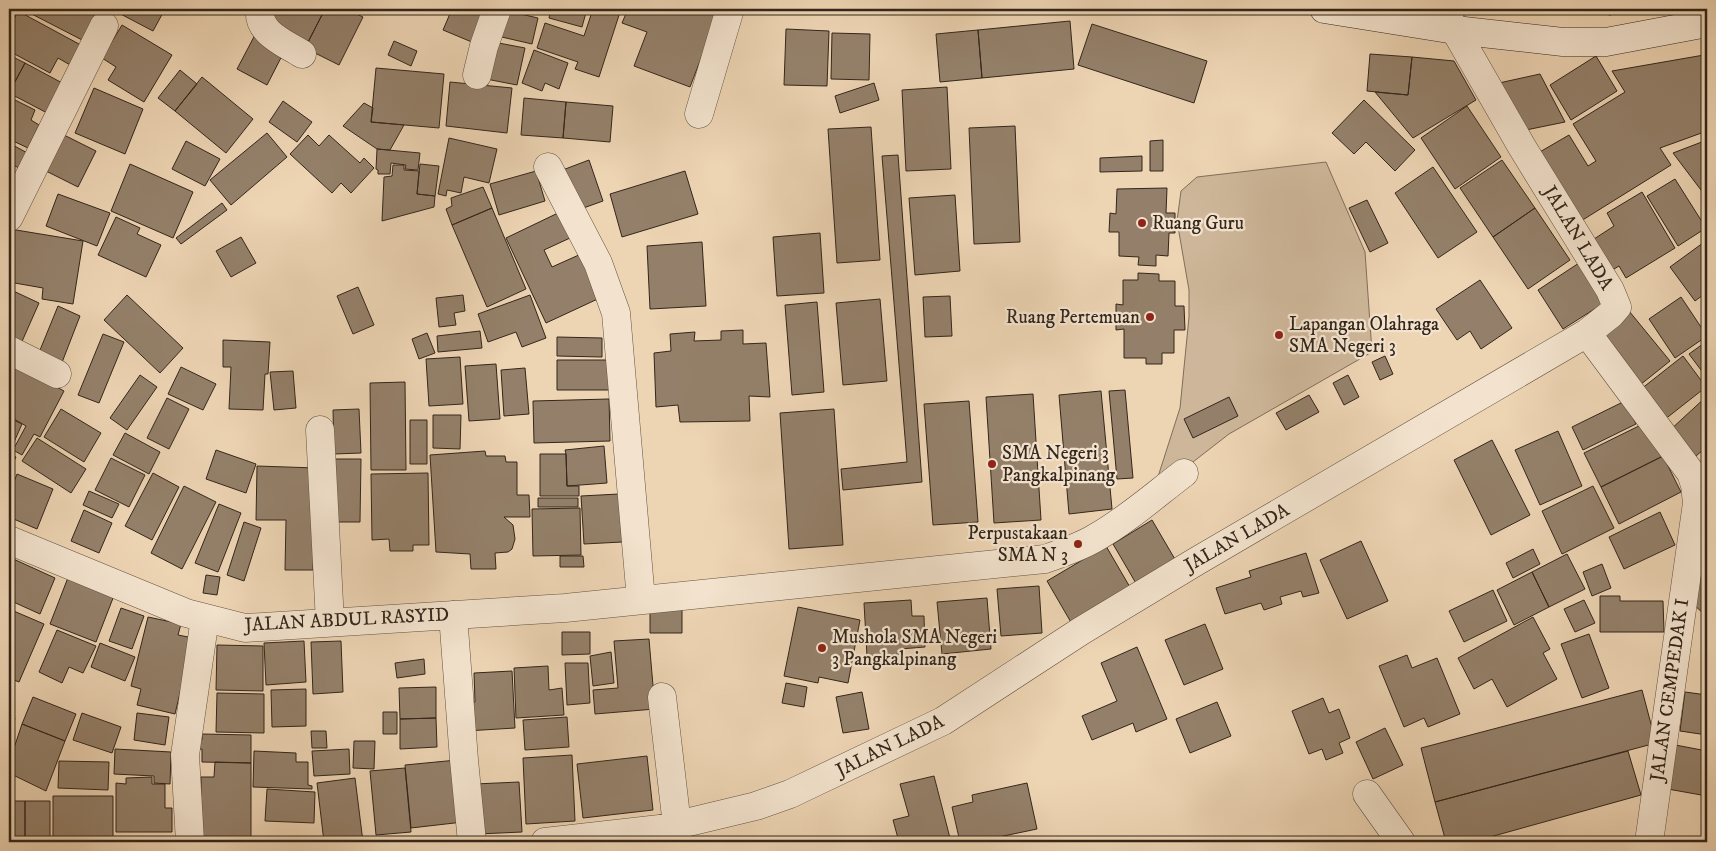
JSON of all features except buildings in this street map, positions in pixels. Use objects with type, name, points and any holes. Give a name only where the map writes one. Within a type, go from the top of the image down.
[{"type":"street","points":[[260,9],[263,27],[268,33],[302,54]]},
{"type":"street","points":[[477,75],[484,46],[497,9]]},
{"type":"street","points":[[699,114],[730,9]]},
{"type":"street","points":[[1324,9],[1456,20],[1563,42],[1606,42],[1707,23]]},
{"type":"street","name":"JALAN LADA","points":[[546,842],[660,829],[756,806],[790,794],[943,721],[1081,631],[1197,560],[1587,332],[1616,310],[1616,303],[1610,290],[1522,147],[1456,20]]},
{"type":"street","points":[[9,217],[104,26]]},
{"type":"street","points":[[548,167],[598,263],[616,312],[641,600],[1045,559],[1095,538],[1129,516],[1184,473]]},
{"type":"street","name":"JALAN CEMPEDAK I","points":[[1587,332],[1699,464],[1695,485],[1697,503],[1649,842]]},
{"type":"street","points":[[9,350],[57,374]]},
{"type":"street","points":[[320,430],[330,622]]},
{"type":"street","name":"JALAN ABDUL RASYID","points":[[9,540],[186,613],[245,628],[565,608],[641,600]]},
{"type":"street","points":[[453,615],[472,842]]},
{"type":"street","points":[[190,842],[185,755],[205,618]]},
{"type":"street","points":[[662,697],[677,825]]},
{"type":"street","points":[[1367,794],[1401,842]]},
{"type":"shaded area","name":"Lapangan Olahraga SMA Negeri 3","points":[[1326,162],[1365,252],[1372,352],[1229,434],[1162,486],[1156,483],[1180,408],[1189,317],[1189,290],[1177,221],[1181,191],[1197,177]]},
{"type":"place","name":"Ruang Guru","points":[[1142,223]]},
{"type":"place","name":"Ruang Pertemuan","points":[[1150,317]]},
{"type":"place","name":"Lapangan Olahraga SMA Negeri 3","points":[[1279,335]]},
{"type":"place","name":"SMA Negeri 3 Pangkalpinang","points":[[992,464]]},
{"type":"place","name":"Perpustakaan SMA N 3","points":[[1078,544]]},
{"type":"place","name":"Mushola SMA Negeri 3 Pangkalpinang","points":[[822,648]]}]
